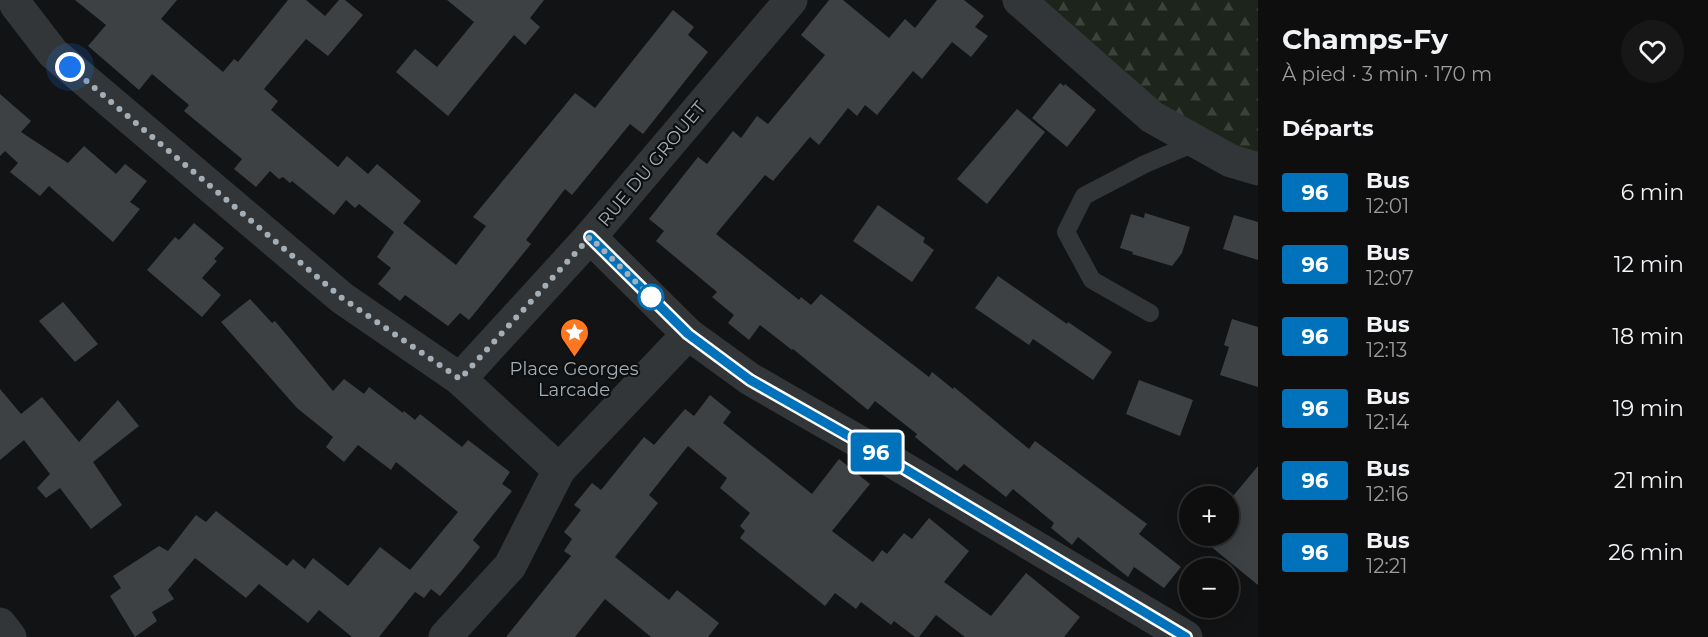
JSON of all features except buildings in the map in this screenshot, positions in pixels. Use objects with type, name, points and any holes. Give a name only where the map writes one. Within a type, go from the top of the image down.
[{"type":"street","points":[[16,0],[16,4],[53,53],[342,298],[460,379],[559,470]]},
{"type":"street","name":"RUE DU GROUET","points":[[460,379],[590,237],[791,0]]},
{"type":"street","points":[[1019,0],[1152,117],[1231,161],[1258,169]]},
{"type":"street","points":[[590,237],[688,334],[750,380],[868,447],[1186,637]]},
{"type":"street","points":[[445,637],[510,566],[559,470],[688,334]]},
{"type":"street","points":[[0,624],[10,637]]},
{"type":"lane","points":[[1150,313],[1092,280],[1066,232],[1084,196],[1145,164],[1197,142]]},
{"type":"green space","points":[[1001,0],[1258,0],[1258,172],[1209,160]]},
{"type":"bus line","name":"96","points":[[590,237],[688,334],[750,380],[868,447],[1186,637]]},
{"type":"place","name":"Place Georges Larcade","points":[[574,358]]},
{"type":"route","points":[[70,67],[342,298],[460,379],[590,237],[656,302],[651,297]]}]
